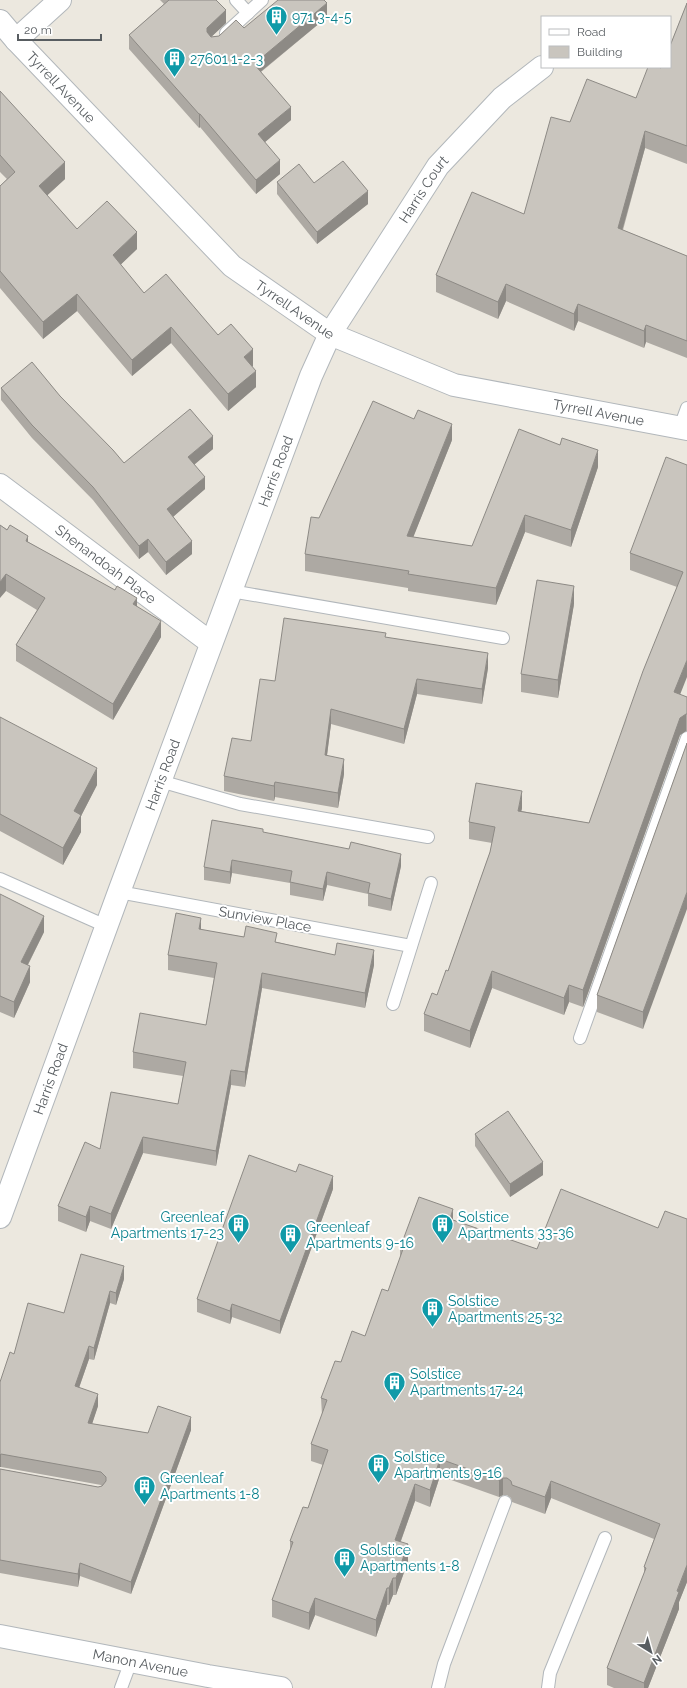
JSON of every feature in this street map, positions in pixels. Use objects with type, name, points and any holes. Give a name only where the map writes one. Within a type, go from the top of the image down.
[{"type":"street","points":[[16,40],[60,0]]},
{"type":"street","name":"Tyrrell Avenue","points":[[0,21],[16,40],[232,266],[330,334],[454,385],[685,421]]},
{"type":"street","name":"Harris Court","points":[[330,334],[438,166],[502,98],[541,68]]},
{"type":"street","name":"Harris Road","points":[[0,1217],[230,591],[311,376],[330,334]]},
{"type":"street","name":"Shenandoah Place","points":[[0,485],[212,643]]},
{"type":"street","name":"Manon Avenue","points":[[0,1636],[279,1688]]},
{"type":"lane","points":[[236,0],[248,13]]},
{"type":"lane","points":[[219,39],[262,0]]},
{"type":"lane","points":[[230,591],[503,638]]},
{"type":"lane","points":[[580,1038],[687,738]]},
{"type":"lane","points":[[160,782],[240,804],[428,837]]},
{"type":"lane","points":[[0,879],[106,926]]},
{"type":"lane","points":[[393,1004],[431,883]]},
{"type":"lane","name":"Sunview Place","points":[[119,892],[411,946]]},
{"type":"lane","points":[[438,1688],[444,1664],[505,1502]]},
{"type":"lane","points":[[548,1688],[550,1673],[605,1538]]},
{"type":"lane","points":[[121,1688],[131,1661]]},
{"type":"building","points":[[169,0],[216,0],[226,10],[207,28],[207,32],[211,37],[219,36],[236,20],[244,28],[278,0],[324,0],[327,3],[254,64],[291,107],[258,134],[280,160],[256,180],[200,114],[129,35]]},
{"type":"building","points":[[687,3],[687,146],[645,131],[618,228],[687,256],[687,341],[646,325],[644,331],[578,304],[574,314],[506,284],[498,302],[436,275],[472,192],[524,214],[551,117],[570,122],[587,79],[636,98],[648,68],[671,68],[671,43]]},
{"type":"building","points":[[0,91],[65,162],[39,186],[77,229],[107,201],[137,232],[113,255],[144,293],[166,274],[218,335],[231,324],[253,349],[244,357],[256,371],[228,394],[171,327],[132,360],[77,294],[43,322],[0,271],[0,186],[15,172],[0,155]]},
{"type":"building","points":[[343,161],[368,191],[317,232],[277,182],[299,164],[314,183]]},
{"type":"building","points":[[32,362],[60,396],[124,463],[190,409],[213,436],[188,457],[205,477],[167,509],[192,541],[166,562],[148,539],[139,546],[93,487],[32,425],[1,388]]},
{"type":"building","points":[[373,401],[414,419],[418,410],[452,424],[407,536],[472,546],[519,429],[560,445],[562,438],[598,450],[571,530],[525,515],[496,588],[408,574],[409,571],[305,554],[311,517],[319,518]]},
{"type":"building","points":[[666,457],[687,465],[687,660],[674,692],[687,697],[687,714],[680,718],[583,990],[569,985],[564,998],[492,971],[470,1031],[424,1014],[432,993],[437,995],[446,970],[448,971],[490,852],[495,827],[469,822],[476,783],[522,791],[518,811],[589,823],[643,671],[683,572],[630,553]]},
{"type":"building","points":[[0,525],[7,530],[10,525],[28,536],[26,541],[115,590],[117,586],[137,598],[133,604],[161,621],[113,704],[16,645],[45,598],[6,574],[0,582]]},
{"type":"building","points":[[537,580],[574,586],[558,680],[521,674]]},
{"type":"building","points":[[284,618],[386,633],[385,637],[488,653],[482,689],[417,679],[404,729],[331,709],[325,755],[344,759],[338,793],[275,782],[274,786],[224,776],[232,738],[251,741],[260,679],[275,681]]},
{"type":"building","points":[[0,717],[97,768],[74,811],[81,815],[63,848],[0,814]]},
{"type":"building","points":[[687,743],[687,892],[643,1012],[597,995]]},
{"type":"building","points":[[212,820],[263,829],[263,832],[349,849],[351,842],[401,854],[391,899],[368,893],[370,883],[327,872],[323,889],[290,882],[292,871],[232,860],[230,872],[204,867]]},
{"type":"building","points":[[0,894],[44,916],[21,962],[30,966],[14,1002],[0,996]]},
{"type":"building","points":[[176,913],[201,918],[199,929],[244,937],[246,926],[277,933],[275,942],[335,955],[337,943],[374,950],[365,993],[262,973],[245,1072],[231,1070],[216,1151],[143,1137],[111,1214],[90,1206],[86,1217],[58,1206],[85,1142],[100,1149],[111,1092],[178,1104],[186,1062],[133,1052],[140,1013],[206,1025],[217,963],[168,955]]},
{"type":"building","points":[[508,1111],[543,1162],[510,1184],[475,1134]]},
{"type":"building","points":[[249,1155],[296,1172],[299,1164],[333,1176],[280,1321],[232,1304],[230,1311],[197,1299]]},
{"type":"building","points":[[561,1189],[658,1228],[665,1211],[687,1219],[687,1565],[677,1591],[679,1592],[644,1683],[607,1668],[646,1568],[644,1567],[660,1524],[551,1481],[545,1497],[512,1485],[511,1481],[507,1478],[499,1480],[440,1459],[430,1490],[415,1484],[395,1540],[408,1544],[396,1578],[393,1578],[389,1588],[387,1588],[376,1620],[315,1598],[309,1613],[272,1600],[293,1542],[290,1541],[303,1507],[308,1508],[328,1450],[311,1444],[327,1400],[321,1398],[335,1361],[341,1362],[352,1331],[365,1336],[382,1289],[388,1291],[403,1249],[400,1248],[419,1197],[453,1209],[450,1219],[537,1249]]},
{"type":"building","points":[[81,1254],[124,1266],[116,1293],[110,1291],[94,1348],[89,1346],[75,1386],[98,1394],[88,1423],[148,1433],[158,1406],[191,1417],[131,1582],[80,1563],[78,1574],[0,1560],[0,1469],[98,1487],[102,1486],[106,1481],[106,1477],[101,1472],[0,1455],[0,1382],[10,1352],[14,1354],[28,1303],[64,1313]]},
{"type":"place","name":"971 3-4-5","points":[[277,36]]},
{"type":"place","name":"27601 1-2-3","points":[[175,78]]},
{"type":"place","name":"Greenleaf Apartments 17-23","points":[[239,1244]]},
{"type":"place","name":"Solstice Apartments 33-36","points":[[442,1244]]},
{"type":"place","name":"Greenleaf Apartments 9-16","points":[[290,1254]]},
{"type":"place","name":"Solstice Apartments 25-32","points":[[433,1328]]},
{"type":"place","name":"Solstice Apartments 17-24","points":[[394,1402]]},
{"type":"place","name":"Solstice Apartments 9-16","points":[[379,1484]]},
{"type":"place","name":"Greenleaf Apartments 1-8","points":[[145,1506]]},
{"type":"place","name":"Solstice Apartments 1-8","points":[[344,1578]]}]
